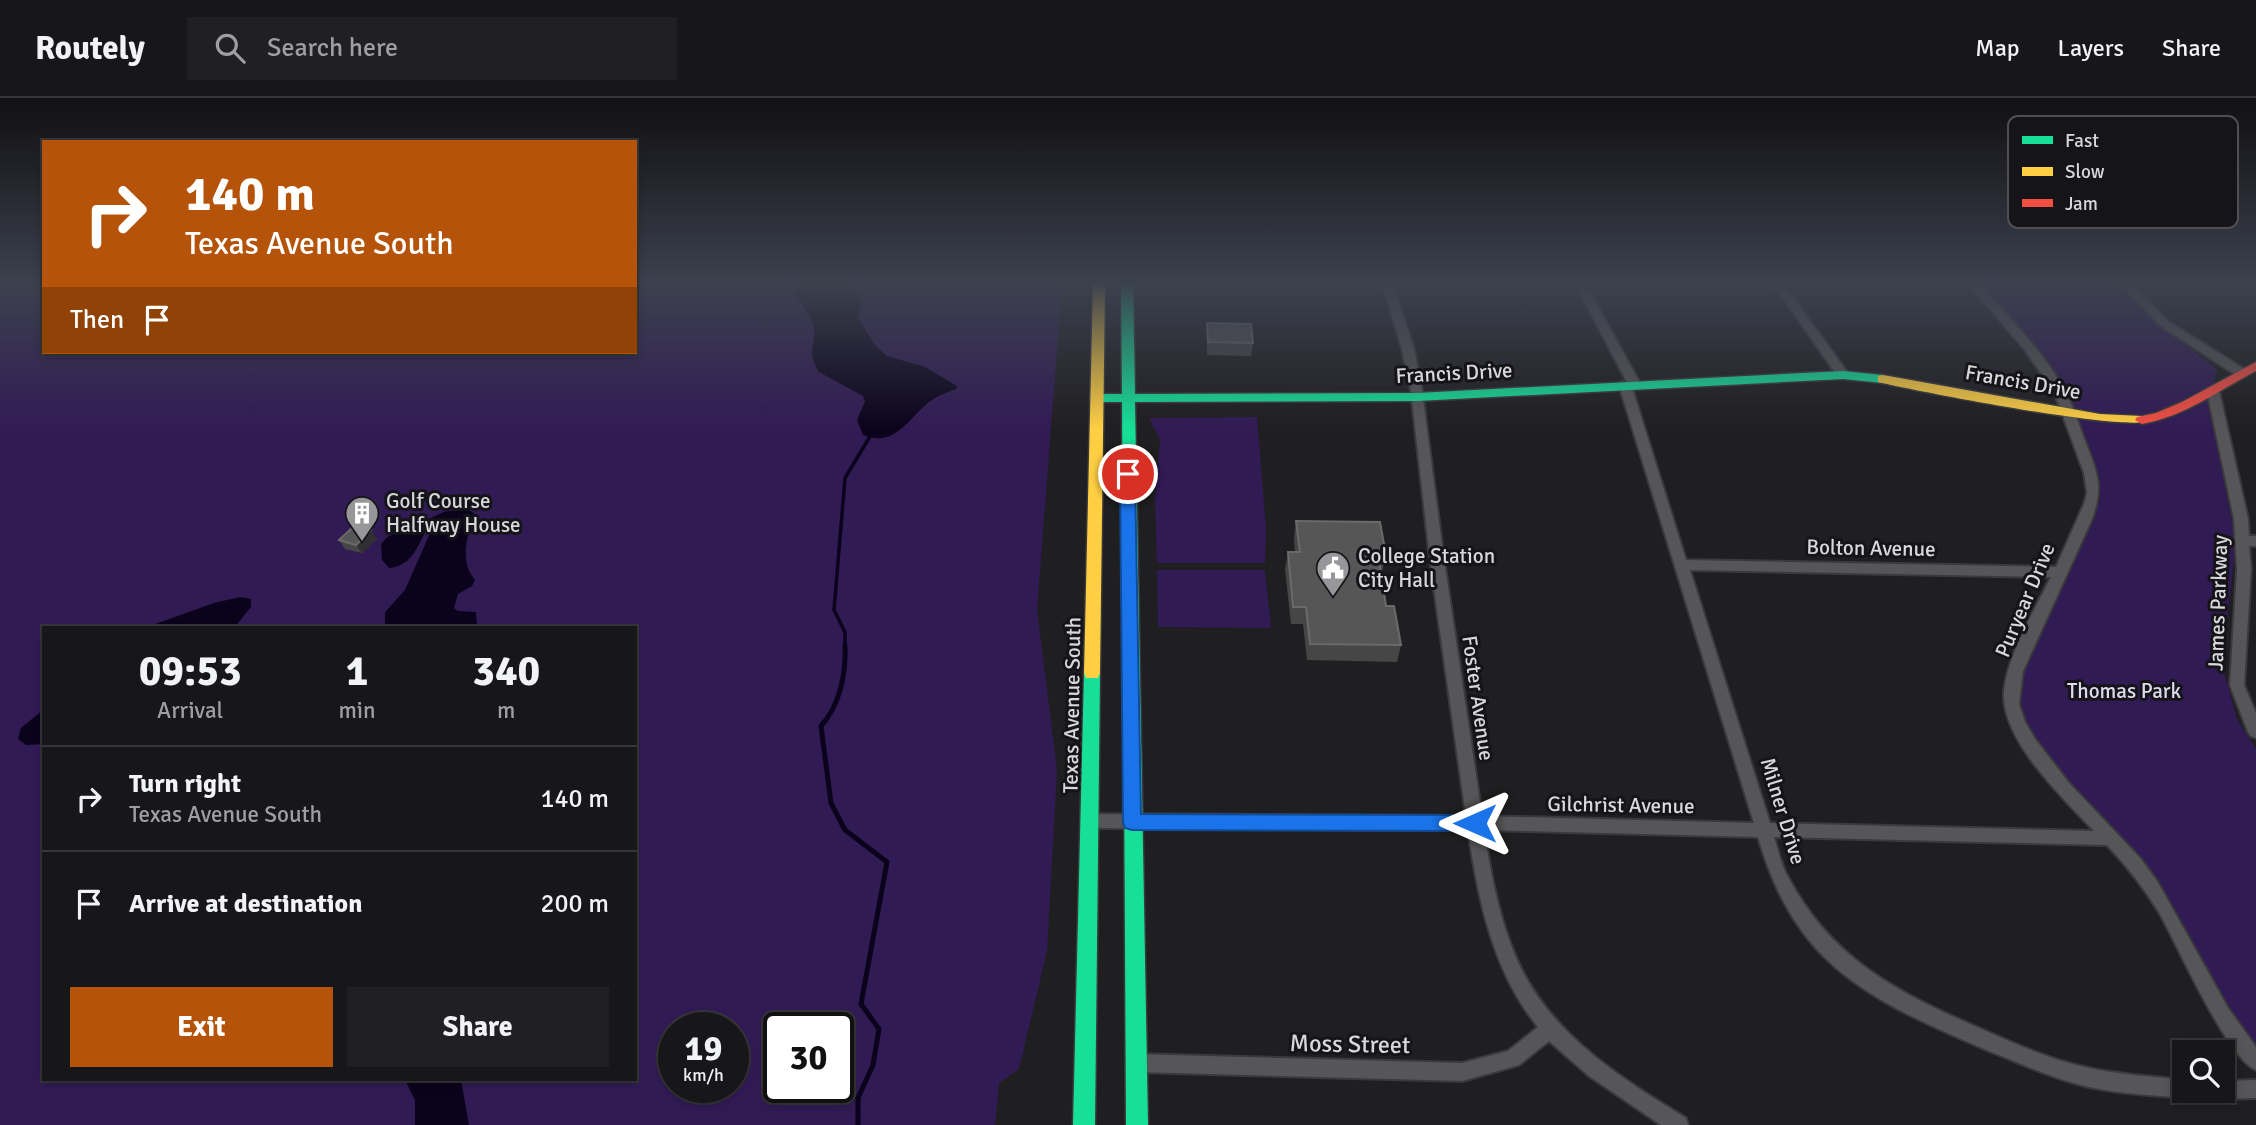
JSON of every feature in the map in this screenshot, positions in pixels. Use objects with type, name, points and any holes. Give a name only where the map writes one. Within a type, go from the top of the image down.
[{"type":"main road","name":"Texas Avenue South","points":[[1084,1125],[1098,333]]},
{"type":"main road","points":[[1127,333],[1137,1125]]},
{"type":"main road","name":"Francis Drive","points":[[1097,398],[1417,397],[1843,375],[1904,382],[2068,412],[2120,419],[2149,419],[2180,410],[2240,372],[2256,366]]},
{"type":"street","name":"Foster Avenue","points":[[1404,333],[1417,397],[1475,823],[1495,927],[1507,962],[1528,1000],[1550,1029],[1583,1062],[1622,1091],[1679,1125]]},
{"type":"street","name":"Milner Drive","points":[[1604,333],[1630,385],[1779,877],[1807,923],[1821,941],[1857,974],[1885,992],[1940,1020],[2030,1059],[2079,1075],[2172,1088]]},
{"type":"street","points":[[1813,333],[1843,375]]},
{"type":"street","name":"Puryear Drive","points":[[2015,333],[2044,367],[2059,390],[2087,461],[2093,493],[2088,513],[2023,653],[2014,683],[2012,705],[2024,736],[2108,838],[2134,863],[2159,899],[2206,990],[2236,1039],[2256,1061]]},
{"type":"street","points":[[2179,333],[2240,372]]},
{"type":"street","name":"James Parkway","points":[[2213,391],[2241,519],[2244,569],[2237,685],[2256,732]]},
{"type":"street","points":[[2241,541],[2256,541]]},
{"type":"street","name":"Bolton Avenue","points":[[1683,565],[2059,572]]},
{"type":"street","name":"Gilchrist Avenue","points":[[1091,821],[1475,823],[2108,838]]},
{"type":"street","name":"Moss Street","points":[[1135,1063],[1462,1072],[1513,1059],[1550,1029]]},
{"type":"street","points":[[2235,1090],[2256,1090]]},
{"type":"green space","points":[[0,333],[42,333],[42,354],[637,354],[637,333],[1058,333],[1037,610],[1057,770],[1047,951],[1019,1069],[999,1083],[995,1125],[0,1125]]},
{"type":"green space","name":"Thomas Park","points":[[2022,333],[2170,333],[2217,369],[2209,404],[2236,542],[2222,665],[2237,719],[2256,749],[2256,1052],[2242,1035],[2130,854],[2031,740],[2011,696],[2100,500],[2099,475],[2053,372]]},
{"type":"green space","points":[[1257,417],[1266,528],[1265,563],[1157,563],[1155,501],[1160,440],[1149,418]]},
{"type":"green space","points":[[1157,570],[1265,570],[1271,628],[1158,627]]},
{"type":"shaded area","points":[[867,333],[887,356],[925,367],[957,386],[956,389],[935,398],[894,434],[875,438],[863,435],[857,420],[865,401],[863,396],[819,372],[812,354],[814,334]]},
{"type":"shaded area","points":[[466,508],[475,514],[467,539],[466,556],[470,573],[475,580],[472,586],[458,594],[454,608],[458,611],[476,612],[477,626],[385,626],[385,612],[405,590],[431,531],[425,532],[408,560],[396,567],[389,568],[382,560],[381,544],[387,537],[444,512]]},
{"type":"shaded area","points":[[240,597],[251,599],[251,607],[236,626],[150,626],[214,603]]},
{"type":"shaded area","points":[[42,711],[42,744],[26,745],[18,739],[21,728]]},
{"type":"shaded area","points":[[406,1081],[461,1081],[469,1125],[415,1125],[415,1100]]},
{"type":"building","points":[[1208,333],[1252,333],[1253,343],[1208,342]]},
{"type":"building","name":"College Station City Hall","points":[[1296,521],[1380,522],[1386,555],[1378,555],[1386,606],[1394,606],[1401,645],[1310,644],[1306,607],[1293,607],[1288,552],[1300,552]]},
{"type":"building","points":[[354,526],[371,530],[356,545],[339,540]]},
{"type":"waterway","points":[[845,646],[845,632],[834,610],[845,478],[872,433]]},
{"type":"waterway","points":[[845,646],[840,689],[833,709],[821,726],[831,803],[845,830],[887,862],[861,1004],[879,1029],[873,1065],[858,1098],[858,1125]]},
{"type":"traffic: fast","points":[[1128,333],[1137,1125]]},
{"type":"traffic: fast","points":[[1097,398],[1417,397],[1843,375],[1883,379]]},
{"type":"traffic: fast","points":[[1084,1125],[1092,673]]},
{"type":"traffic: slow","points":[[1092,673],[1098,333]]},
{"type":"traffic: slow","points":[[1883,379],[2100,418],[2142,420]]},
{"type":"traffic: jam","points":[[2142,420],[2173,412],[2256,366]]},
{"type":"place","name":"Golf Course Halfway House","points":[[362,543]]},
{"type":"place","name":"College Station City Hall","points":[[1333,598]]},
{"type":"route","points":[[1128,474],[1132,822],[1475,823]]}]
